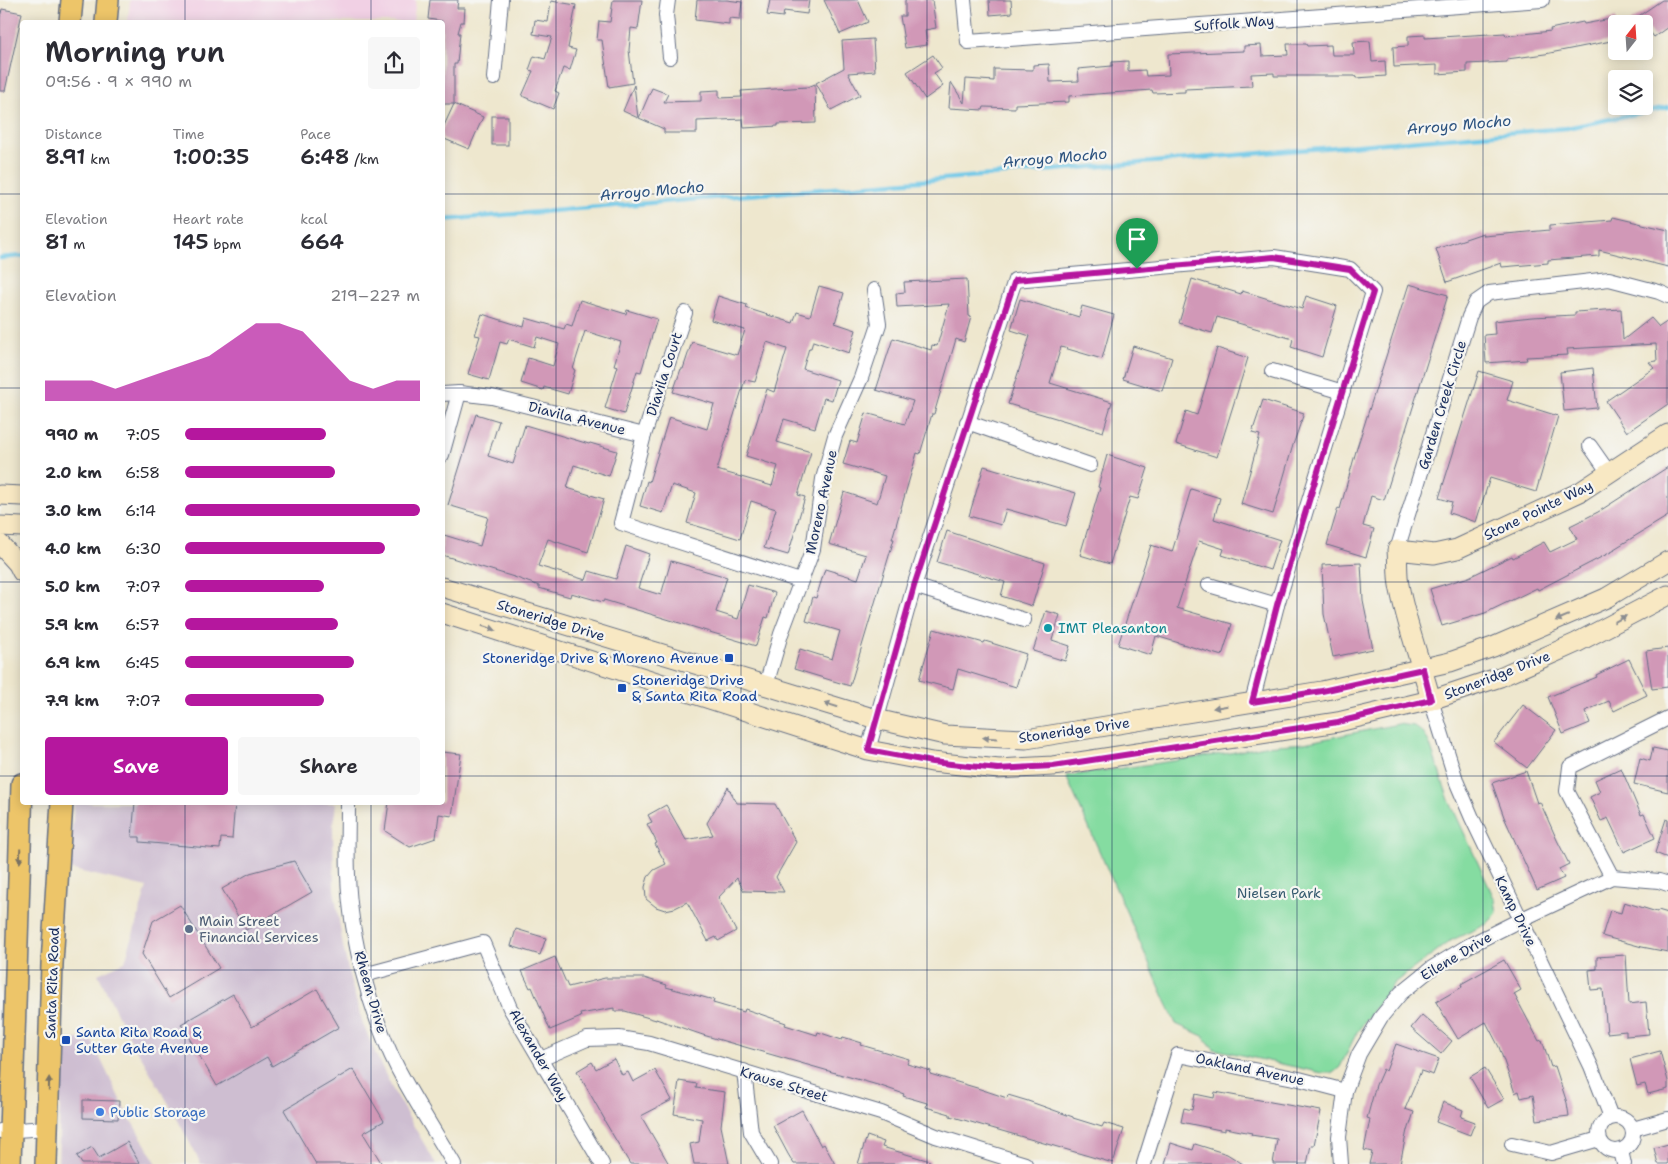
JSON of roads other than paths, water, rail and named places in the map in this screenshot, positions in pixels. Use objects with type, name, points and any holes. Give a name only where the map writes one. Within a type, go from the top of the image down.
[{"type":"main road","points":[[70,20],[72,0]]},
{"type":"main road","name":"Stone Pointe Way","points":[[1397,550],[1434,554],[1456,549],[1580,492],[1668,434]]},
{"type":"main road","points":[[0,495],[20,496]]},
{"type":"main road","points":[[0,526],[20,527]]},
{"type":"main road","points":[[0,544],[20,568]]},
{"type":"main road","name":"Garden Creek Circle","points":[[1397,550],[1399,583],[1404,608],[1431,700]]},
{"type":"main road","name":"Stoneridge Drive","points":[[445,587],[876,719],[945,735],[1026,739],[1322,691],[1450,662],[1493,648],[1606,598],[1668,561]]},
{"type":"main road","name":"Stoneridge Drive","points":[[445,614],[868,750],[932,762],[998,769],[1053,766],[1338,722],[1431,700],[1500,677],[1576,643],[1668,595]]},
{"type":"main road","points":[[10,1164],[6,1131],[21,805]]},
{"type":"main road","name":"Santa Rita Road","points":[[46,1164],[52,964],[62,805]]},
{"type":"street","points":[[494,78],[501,0]]},
{"type":"street","points":[[668,0],[666,15],[670,57]]},
{"type":"street","name":"Suffolk Way","points":[[964,0],[968,42],[1542,0]]},
{"type":"street","points":[[868,750],[914,586],[1015,280],[1274,257],[1350,269],[1373,292],[1277,605],[1252,702]]},
{"type":"street","name":"Garden Creek Circle","points":[[1397,550],[1469,317],[1476,302],[1489,294],[1609,279],[1668,296]]},
{"type":"street","name":"Moreno Avenue","points":[[766,685],[781,634],[813,549],[824,479],[834,436],[861,378],[880,324],[874,290]]},
{"type":"street","name":"Diavila Court","points":[[644,435],[685,313]]},
{"type":"street","points":[[1272,371],[1343,392]]},
{"type":"street","points":[[445,444],[459,393]]},
{"type":"street","name":"Diavila Avenue","points":[[445,394],[459,393],[492,397],[644,435],[620,523],[800,581]]},
{"type":"street","points":[[967,422],[1090,466]]},
{"type":"street","points":[[1590,446],[1609,473]]},
{"type":"street","points":[[1209,585],[1277,605]]},
{"type":"street","points":[[914,586],[1024,620]]},
{"type":"street","name":"Kamp Drive","points":[[1431,700],[1457,783],[1472,818],[1591,1066],[1611,1117]]},
{"type":"street","points":[[1668,718],[1570,766],[1567,791],[1612,877],[1659,881],[1668,884]]},
{"type":"street","name":"Rheem Drive","points":[[348,805],[348,876],[354,925],[364,975],[378,1021],[398,1068],[454,1164]]},
{"type":"street","name":"Eilene Drive","points":[[1341,1164],[1339,1137],[1345,1091],[1359,1054],[1381,1017],[1401,993],[1432,968],[1468,946],[1612,877]]},
{"type":"street","name":"Alexander Way","points":[[364,975],[483,943],[510,1008],[602,1164]]},
{"type":"street","name":"Krause Street","points":[[541,1059],[587,1040],[619,1038],[649,1043],[881,1113],[986,1159],[1025,1164]]},
{"type":"street","name":"Oakland Avenue","points":[[1144,1164],[1178,1055],[1298,1079],[1345,1091]]},
{"type":"street","points":[[744,1071],[751,1132],[770,1164]]},
{"type":"street","points":[[1611,1117],[1624,1119],[1633,1129],[1631,1143],[1622,1158],[1614,1152],[1607,1150],[1598,1139],[1600,1126],[1611,1117]]},
{"type":"street","points":[[1633,1129],[1668,1119]]},
{"type":"street","points":[[6,1131],[48,1128]]},
{"type":"street","points":[[1512,1144],[1551,1153],[1598,1139]]},
{"type":"waterway","name":"Arroyo Mocho","points":[[445,220],[1567,128],[1668,107]]},
{"type":"waterway","name":"Arroyo Mocho","points":[[0,258],[20,256]]},
{"type":"place","name":"IMT Pleasanton","points":[[1048,628]]},
{"type":"place","name":"Stoneridge Drive & Moreno Avenue","points":[[729,658]]},
{"type":"place","name":"Stoneridge Drive & Santa Rita Road","points":[[622,688]]},
{"type":"place","name":"Main Street Financial Services","points":[[189,929]]},
{"type":"place","name":"Santa Rita Road & Sutter Gate Avenue","points":[[66,1040]]},
{"type":"place","name":"Public Storage","points":[[100,1112]]},
{"type":"park label","name":"Nielsen Park","points":[[1279,893]]}]
